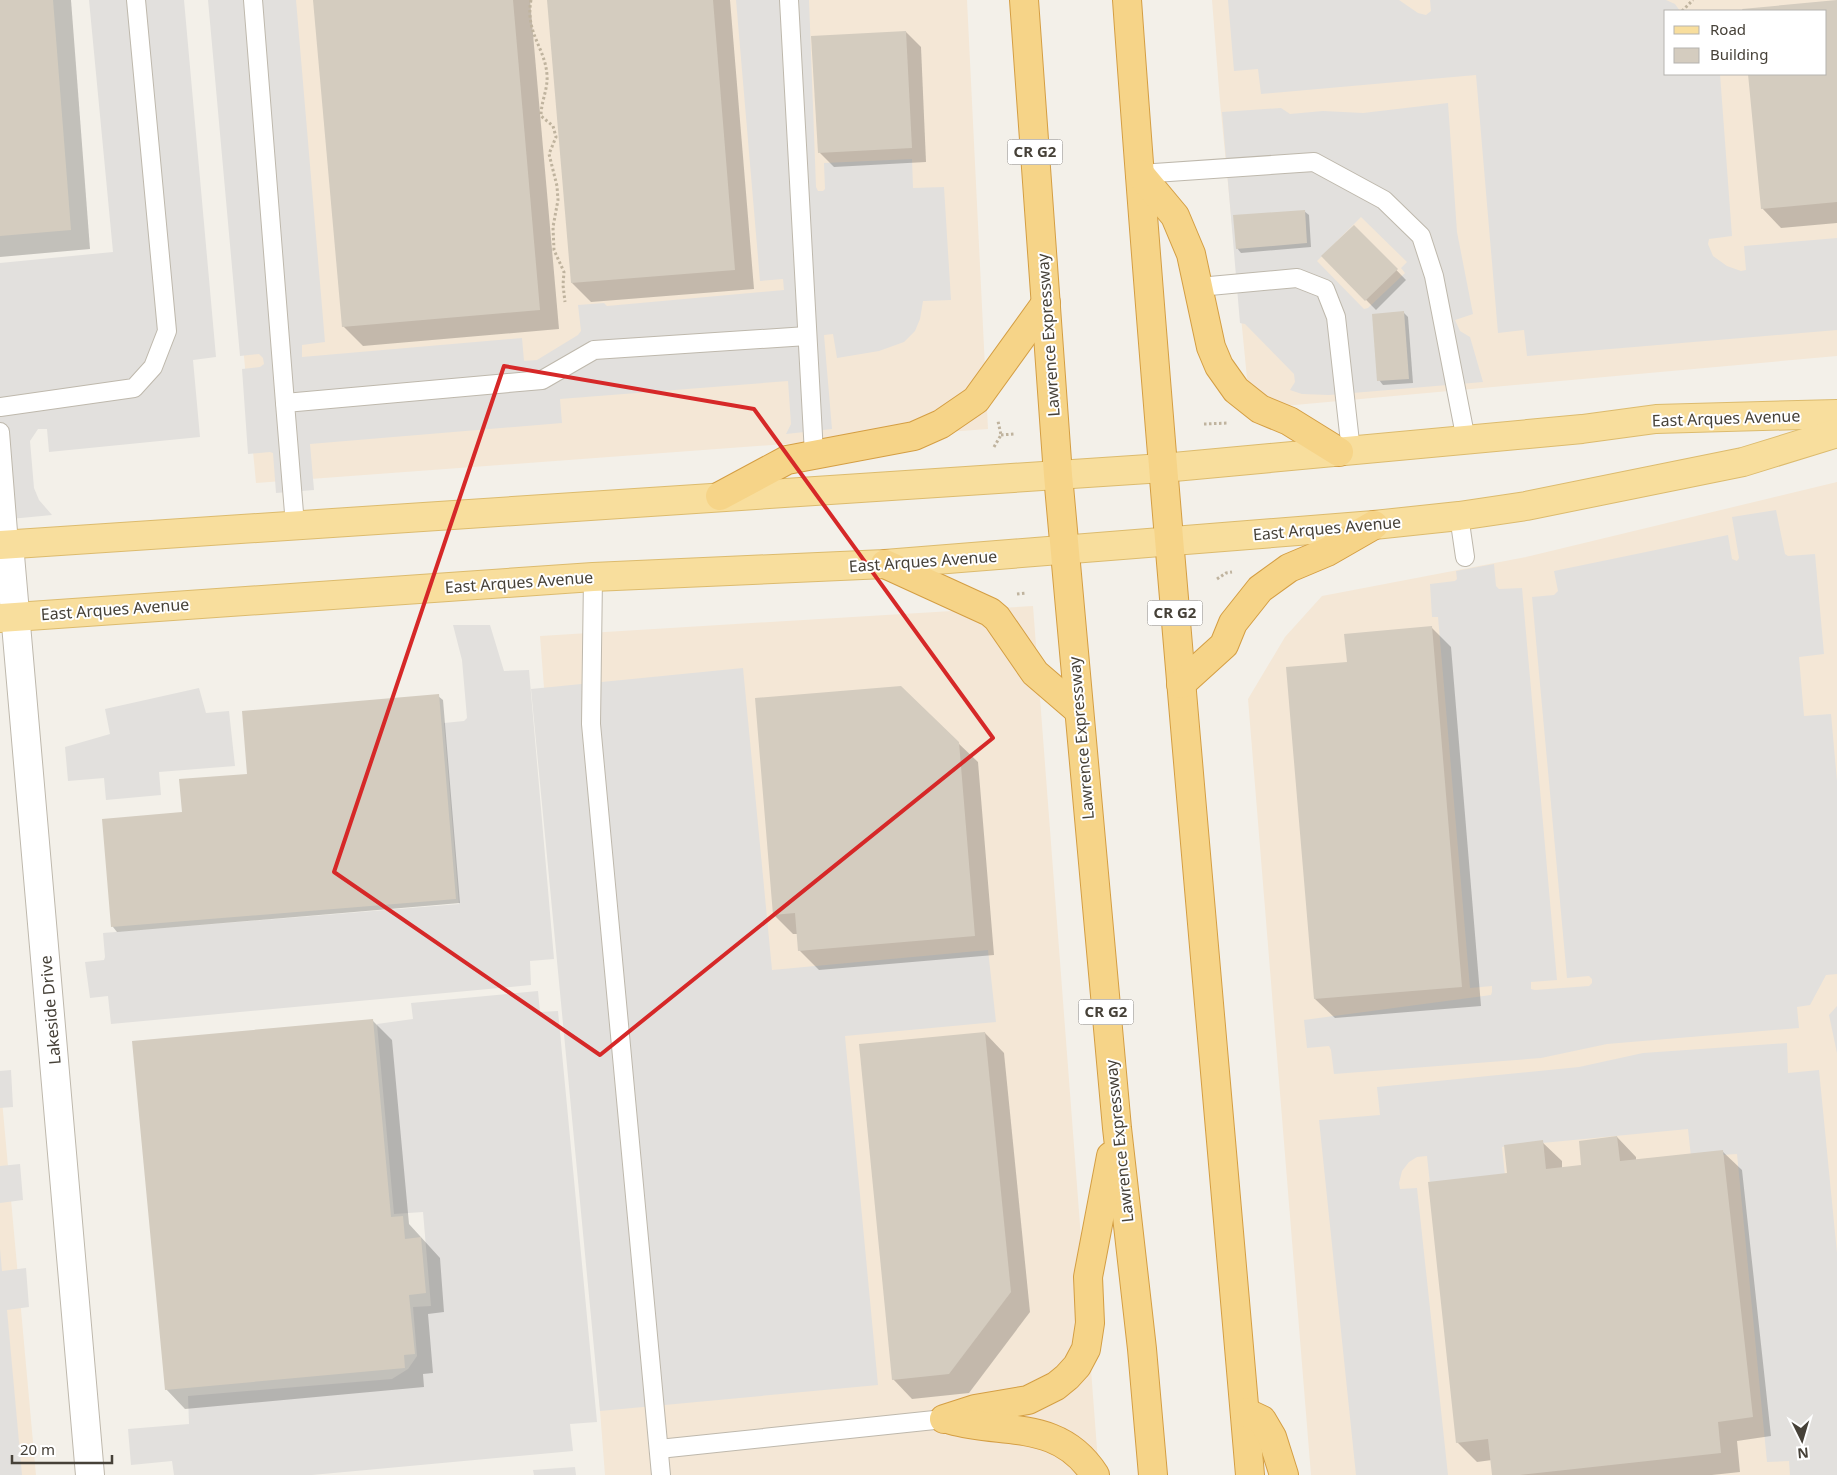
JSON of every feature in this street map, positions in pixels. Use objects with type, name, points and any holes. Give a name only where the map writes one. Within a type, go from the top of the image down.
[{"type":"highway","name":"Lawrence Expressway","points":[[1024,0],[1058,475],[1078,710],[1117,1128],[1142,1349],[1153,1475]]},
{"type":"highway","name":"CR G2","points":[[1127,0],[1168,541],[1250,1475]]},
{"type":"highway","points":[[1140,174],[1175,216],[1191,254],[1211,347],[1219,366],[1236,390],[1260,410],[1289,421],[1345,451]]},
{"type":"highway","points":[[720,496],[788,460],[914,436],[948,419],[976,400],[1046,303]]},
{"type":"highway","points":[[1182,684],[1224,645],[1233,623],[1260,589],[1289,568],[1327,552],[1374,525]]},
{"type":"highway","points":[[885,564],[990,612],[997,618],[1035,673],[1078,710]]},
{"type":"highway","points":[[944,1419],[975,1409],[1028,1400],[1056,1386],[1067,1378],[1077,1366],[1086,1349],[1090,1323],[1088,1277],[1117,1128]]},
{"type":"highway","points":[[1245,1412],[1262,1420],[1272,1437],[1284,1475]]},
{"type":"highway","points":[[944,1419],[961,1423],[1020,1429],[1039,1434],[1073,1450],[1088,1463],[1095,1475]]},
{"type":"main road","name":"East Arques Avenue","points":[[5,545],[1163,468],[1582,429],[1656,419],[1837,414]]},
{"type":"main road","name":"East Arques Avenue","points":[[8,617],[593,577],[885,564],[1374,525],[1459,516],[1526,506],[1742,462],[1837,433]]},
{"type":"street","name":"Lakeside Drive","points":[[5,545],[8,617],[90,1475]]},
{"type":"lane","points":[[0,407],[134,388],[153,368],[166,331],[136,0]]},
{"type":"lane","points":[[253,0],[295,525]]},
{"type":"lane","points":[[789,0],[814,454]]},
{"type":"lane","points":[[1140,174],[1314,162],[1384,200],[1421,236],[1434,276],[1466,440]]},
{"type":"lane","points":[[1199,286],[1297,278],[1325,289],[1336,317],[1345,451]]},
{"type":"lane","points":[[285,403],[542,380],[594,350],[807,336]]},
{"type":"lane","points":[[0,432],[5,545]]},
{"type":"lane","points":[[1459,516],[1465,557]]},
{"type":"lane","points":[[593,577],[591,724],[661,1475]]},
{"type":"lane","points":[[659,1449],[944,1419]]},
{"type":"path","points":[[531,0],[530,27],[547,73],[547,90],[541,103],[541,116],[553,126],[556,137],[549,154],[558,200],[553,227],[554,250],[564,272],[565,302]]},
{"type":"path","points":[[1683,10],[1693,0]]},
{"type":"path","points":[[992,451],[1001,435],[998,420]]},
{"type":"path","points":[[1001,435],[1014,434]]},
{"type":"highlighted area","points":[[504,366],[754,409],[993,738],[600,1055],[334,872]]},
{"type":"shaded area","points":[[89,0],[184,0],[216,357],[193,360],[200,437],[49,452],[47,429],[38,429],[30,441],[34,488],[39,500],[52,515],[0,520],[0,263],[113,252]]},
{"type":"shaded area","points":[[208,0],[296,0],[325,342],[302,345],[302,357],[522,338],[524,361],[537,360],[578,335],[581,331],[578,305],[604,303],[607,306],[784,290],[783,279],[760,281],[736,0],[809,0],[816,187],[818,191],[825,189],[824,163],[912,159],[913,188],[944,187],[951,300],[923,301],[920,319],[915,331],[904,342],[879,351],[837,358],[833,334],[824,335],[832,429],[786,434],[791,424],[788,381],[560,399],[562,423],[310,444],[314,490],[276,493],[273,453],[248,454],[242,369],[260,367],[264,364],[263,358],[259,354],[240,356]]},
{"type":"shaded area","points":[[210,0],[967,0],[988,429],[256,483]]},
{"type":"shaded area","points":[[1212,0],[1837,0],[1837,356],[1250,409]]},
{"type":"shaded area","points":[[1228,0],[1399,0],[1418,13],[1426,15],[1431,11],[1430,0],[1666,0],[1675,4],[1679,10],[1664,10],[1664,75],[1720,75],[1732,236],[1709,239],[1708,244],[1713,256],[1727,266],[1741,271],[1746,270],[1744,246],[1837,238],[1837,330],[1527,356],[1524,330],[1498,333],[1476,75],[1261,94],[1258,69],[1234,71]]},
{"type":"shaded area","points":[[1448,103],[1457,232],[1473,314],[1455,320],[1460,331],[1470,337],[1483,382],[1329,395],[1302,394],[1290,390],[1295,382],[1294,374],[1245,324],[1240,323],[1222,112],[1281,108],[1290,114],[1323,111],[1363,113]],"holes":[[[1361,217],[1407,262],[1401,268],[1405,273],[1368,308],[1364,309],[1317,261]]]},
{"type":"shaded area","points":[[1837,482],[1837,1475],[1311,1475],[1248,699],[1285,637],[1322,596],[1526,557]]},
{"type":"shaded area","points":[[1776,510],[1785,554],[1788,556],[1815,554],[1824,654],[1799,657],[1804,716],[1831,714],[1837,781],[1837,974],[1826,975],[1810,1005],[1797,1007],[1799,1028],[1607,1044],[1541,1058],[1334,1074],[1329,1046],[1307,1048],[1304,1020],[1491,995],[1492,992],[1492,986],[1470,988],[1438,617],[1432,617],[1430,584],[1455,581],[1457,579],[1456,571],[1494,564],[1496,586],[1499,589],[1522,588],[1557,980],[1531,982],[1531,989],[1589,986],[1592,983],[1592,979],[1589,976],[1567,978],[1532,597],[1554,595],[1558,591],[1554,571],[1728,535],[1732,559],[1737,561],[1739,558],[1732,517]]},
{"type":"shaded area","points":[[1033,606],[1099,1475],[605,1475],[540,636]]},
{"type":"shaded area","points":[[453,625],[490,625],[504,671],[529,670],[554,959],[530,961],[531,985],[111,1024],[108,996],[90,998],[85,962],[104,960],[103,933],[459,904],[444,723],[464,721],[467,718],[462,660]]},
{"type":"shaded area","points":[[743,668],[772,970],[988,950],[996,1022],[845,1036],[878,1385],[600,1411],[531,689]]},
{"type":"shaded area","points":[[199,688],[206,713],[229,711],[235,766],[159,772],[161,795],[106,800],[104,778],[68,781],[65,747],[110,734],[105,709]]},
{"type":"shaded area","points":[[538,991],[540,1012],[558,1011],[597,1422],[570,1424],[573,1451],[312,1475],[174,1475],[172,1461],[131,1465],[128,1429],[189,1424],[188,1396],[392,1379],[408,1369],[417,1356],[413,1307],[431,1306],[423,1212],[394,1214],[377,1024],[413,1019],[411,1003]]},
{"type":"shaded area","points":[[1837,1006],[1837,1053],[1829,1015]]},
{"type":"shaded area","points":[[1787,1043],[1788,1073],[1819,1070],[1837,1253],[1837,1475],[1790,1475],[1789,1461],[1767,1462],[1737,1154],[1691,1157],[1688,1129],[1502,1147],[1505,1176],[1430,1184],[1427,1156],[1417,1157],[1409,1162],[1402,1171],[1399,1183],[1400,1189],[1417,1188],[1448,1475],[1356,1475],[1319,1120],[1380,1115],[1377,1087],[1579,1067],[1643,1053]]},
{"type":"shaded area","points":[[11,1070],[13,1107],[0,1108],[0,1071]]},
{"type":"shaded area","points":[[0,1078],[36,1475],[0,1475]]},
{"type":"shaded area","points":[[20,1164],[23,1200],[0,1203],[0,1166]]},
{"type":"shaded area","points":[[0,1249],[2,1271],[26,1268],[29,1307],[7,1310],[22,1475],[0,1475]]},
{"type":"shaded area","points":[[575,1467],[576,1475],[534,1475],[533,1470]]},
{"type":"building","points":[[0,0],[53,0],[71,230],[0,236]]},
{"type":"building","points":[[313,0],[513,0],[540,310],[342,327]]},
{"type":"building","points":[[547,0],[713,0],[735,270],[571,283]]},
{"type":"building","points":[[1837,0],[1837,202],[1761,209],[1748,75],[1827,75],[1827,10],[1742,9]]},
{"type":"building","points":[[906,31],[912,148],[818,153],[811,36]]},
{"type":"building","points":[[1305,210],[1307,243],[1236,249],[1233,215]]},
{"type":"building","points":[[1354,225],[1398,269],[1365,301],[1321,256]]},
{"type":"building","points":[[1404,311],[1409,379],[1377,381],[1372,314]]},
{"type":"building","points":[[1432,626],[1462,987],[1314,999],[1286,667],[1347,662],[1344,634]]},
{"type":"building","points":[[901,686],[959,742],[975,936],[798,951],[795,913],[773,915],[755,698]]},
{"type":"building","points":[[439,694],[456,899],[111,927],[102,819],[182,812],[179,779],[247,774],[242,711]]},
{"type":"building","points":[[373,1019],[391,1217],[403,1216],[405,1239],[421,1237],[426,1293],[409,1295],[415,1354],[404,1355],[405,1368],[165,1390],[132,1041]]},
{"type":"building","points":[[985,1032],[1011,1292],[949,1374],[892,1380],[859,1044]]},
{"type":"building","points":[[1617,1136],[1620,1161],[1723,1150],[1753,1417],[1718,1422],[1721,1453],[1520,1475],[1492,1475],[1488,1439],[1456,1443],[1428,1182],[1507,1173],[1504,1145],[1543,1140],[1546,1169],[1581,1165],[1579,1141]]}]
